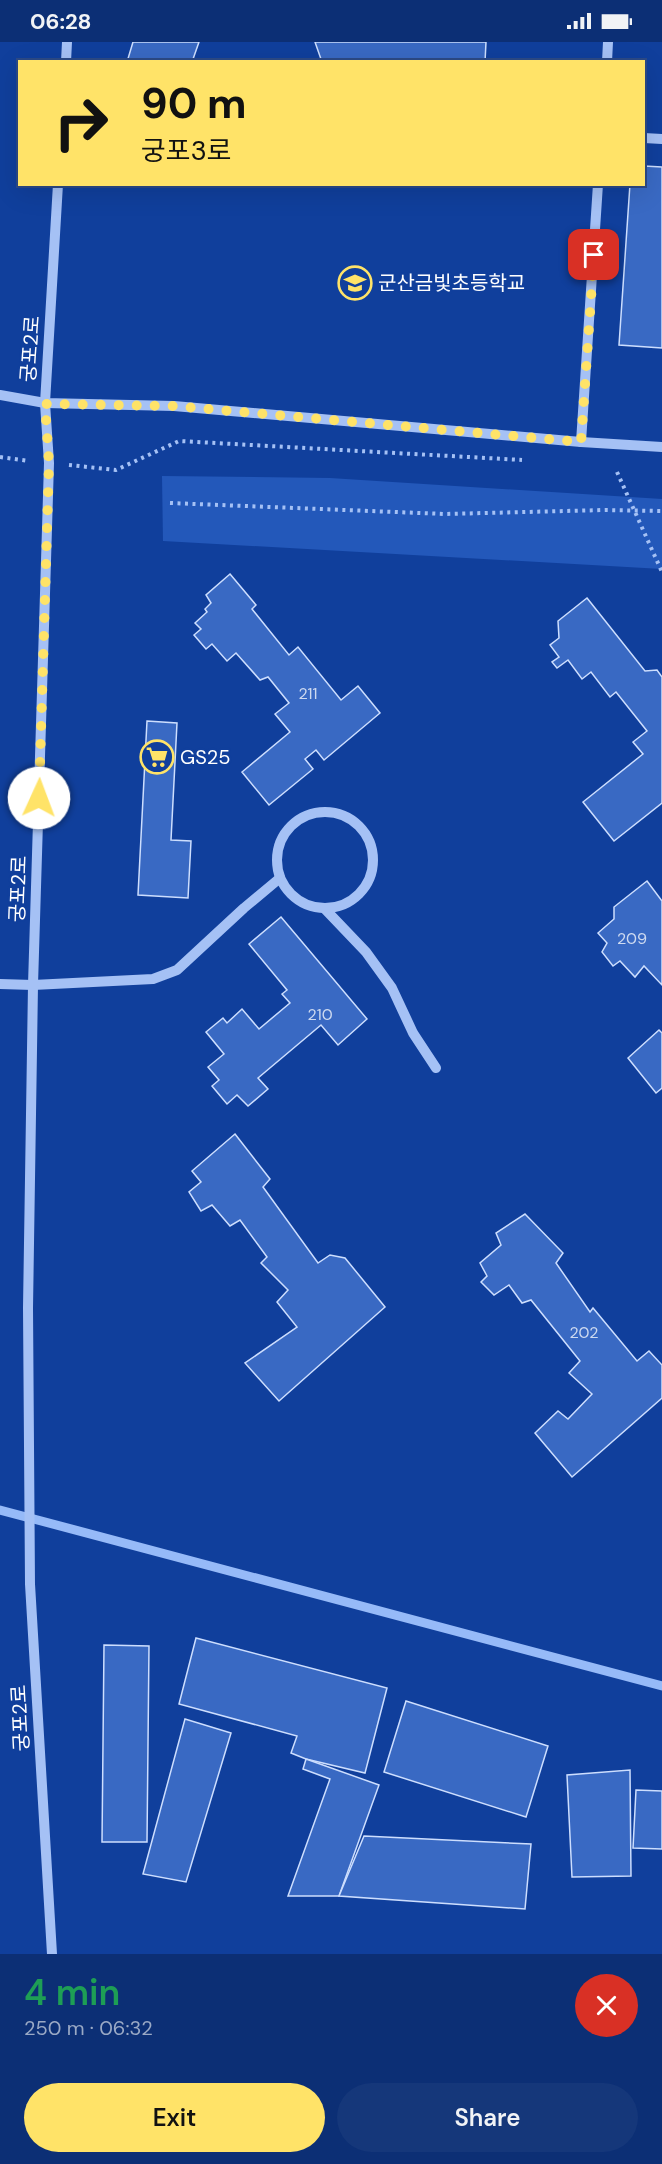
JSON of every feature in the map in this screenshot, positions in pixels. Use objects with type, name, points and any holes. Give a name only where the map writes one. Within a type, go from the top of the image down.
[{"type":"street","points":[[66,60],[67,42]]},
{"type":"street","points":[[607,60],[608,42]]},
{"type":"street","points":[[645,138],[662,139]]},
{"type":"street","name":"궁포2로","points":[[52,1954],[30,1584],[28,1308],[33,985],[49,463],[45,404],[58,186]]},
{"type":"street","points":[[581,442],[598,186]]},
{"type":"street","points":[[0,395],[45,404],[174,406],[662,447]]},
{"type":"street","points":[[320,812],[337,813],[353,821],[365,834],[371,847],[373,861],[370,876],[363,889],[352,899],[324,908],[298,899],[288,890],[280,878],[277,860],[280,843],[289,828],[302,817],[320,812]]},
{"type":"street","points":[[0,984],[33,985],[153,979],[177,970],[280,878]]},
{"type":"street","points":[[324,908],[366,952],[392,988],[413,1033],[436,1068]]},
{"type":"path","points":[[0,457],[116,471],[179,441],[526,460]]},
{"type":"path","points":[[617,472],[662,572]]},
{"type":"path","points":[[170,503],[445,514],[662,511]]},
{"type":"shaded area","points":[[162,476],[330,478],[662,499],[662,569],[163,541]]},
{"type":"building","points":[[133,42],[199,42],[193,60],[128,60]]},
{"type":"building","points":[[315,42],[486,42],[485,60],[321,60]]},
{"type":"building","points":[[645,166],[662,167],[662,348],[619,345],[630,186],[645,186]]},
{"type":"building","points":[[230,574],[256,605],[252,609],[289,655],[298,647],[341,700],[358,686],[380,713],[324,760],[316,750],[305,759],[313,769],[269,805],[242,772],[290,732],[275,714],[289,703],[268,677],[260,680],[236,653],[227,661],[212,644],[206,649],[194,635],[201,629],[195,623],[207,612],[205,609],[211,603],[206,595]]},
{"type":"building","points":[[587,598],[645,671],[657,670],[662,677],[662,803],[614,841],[583,802],[643,754],[633,742],[647,731],[616,692],[610,697],[591,672],[582,679],[568,660],[557,668],[552,662],[559,657],[550,645],[559,638],[558,621]]},
{"type":"building","points":[[147,721],[177,723],[171,840],[191,841],[188,898],[138,895]]},
{"type":"building","points":[[647,881],[662,901],[662,985],[644,966],[635,977],[620,961],[613,966],[602,952],[607,943],[598,933],[614,919],[614,907]]},
{"type":"building","points":[[281,917],[367,1019],[338,1045],[321,1025],[258,1078],[268,1089],[248,1106],[237,1095],[227,1104],[212,1086],[219,1080],[208,1067],[224,1054],[206,1032],[223,1018],[227,1023],[242,1009],[259,1029],[290,1003],[282,994],[287,990],[249,944]]},
{"type":"building","points":[[659,1030],[662,1033],[662,1088],[656,1093],[628,1058]]},
{"type":"building","points":[[235,1134],[270,1179],[263,1187],[318,1263],[330,1255],[345,1258],[385,1307],[279,1401],[245,1363],[297,1327],[277,1302],[288,1290],[261,1263],[267,1257],[240,1220],[230,1226],[212,1205],[201,1211],[189,1192],[201,1182],[192,1171]]},
{"type":"building","points":[[525,1214],[563,1253],[556,1263],[590,1312],[593,1308],[637,1361],[649,1351],[662,1365],[662,1398],[572,1477],[535,1433],[558,1411],[568,1419],[592,1394],[569,1373],[580,1361],[531,1300],[522,1303],[509,1285],[494,1295],[481,1282],[487,1276],[480,1263],[501,1245],[496,1233]]},
{"type":"building","points":[[196,1638],[387,1688],[365,1773],[306,1759],[291,1753],[297,1736],[179,1704]]},
{"type":"building","points":[[104,1645],[149,1646],[147,1842],[102,1842]]},
{"type":"building","points":[[406,1701],[548,1746],[526,1817],[384,1772]]},
{"type":"building","points":[[185,1719],[231,1733],[186,1882],[143,1874]]},
{"type":"building","points":[[306,1759],[379,1785],[339,1896],[288,1896],[330,1779],[303,1769]]},
{"type":"building","points":[[630,1770],[631,1876],[572,1877],[567,1775]]},
{"type":"building","points":[[636,1790],[662,1791],[662,1849],[633,1848]]},
{"type":"building","points":[[364,1836],[531,1844],[525,1909],[339,1896]]},
{"type":"waterway","points":[[0,1510],[662,1686]]},
{"type":"place","name":"군산금빛초등학교","points":[[355,283]]},
{"type":"place","name":"GS25","points":[[157,757]]},
{"type":"route","points":[[39,798],[48,541],[49,463],[45,404],[174,406],[581,442],[594,255]]}]
